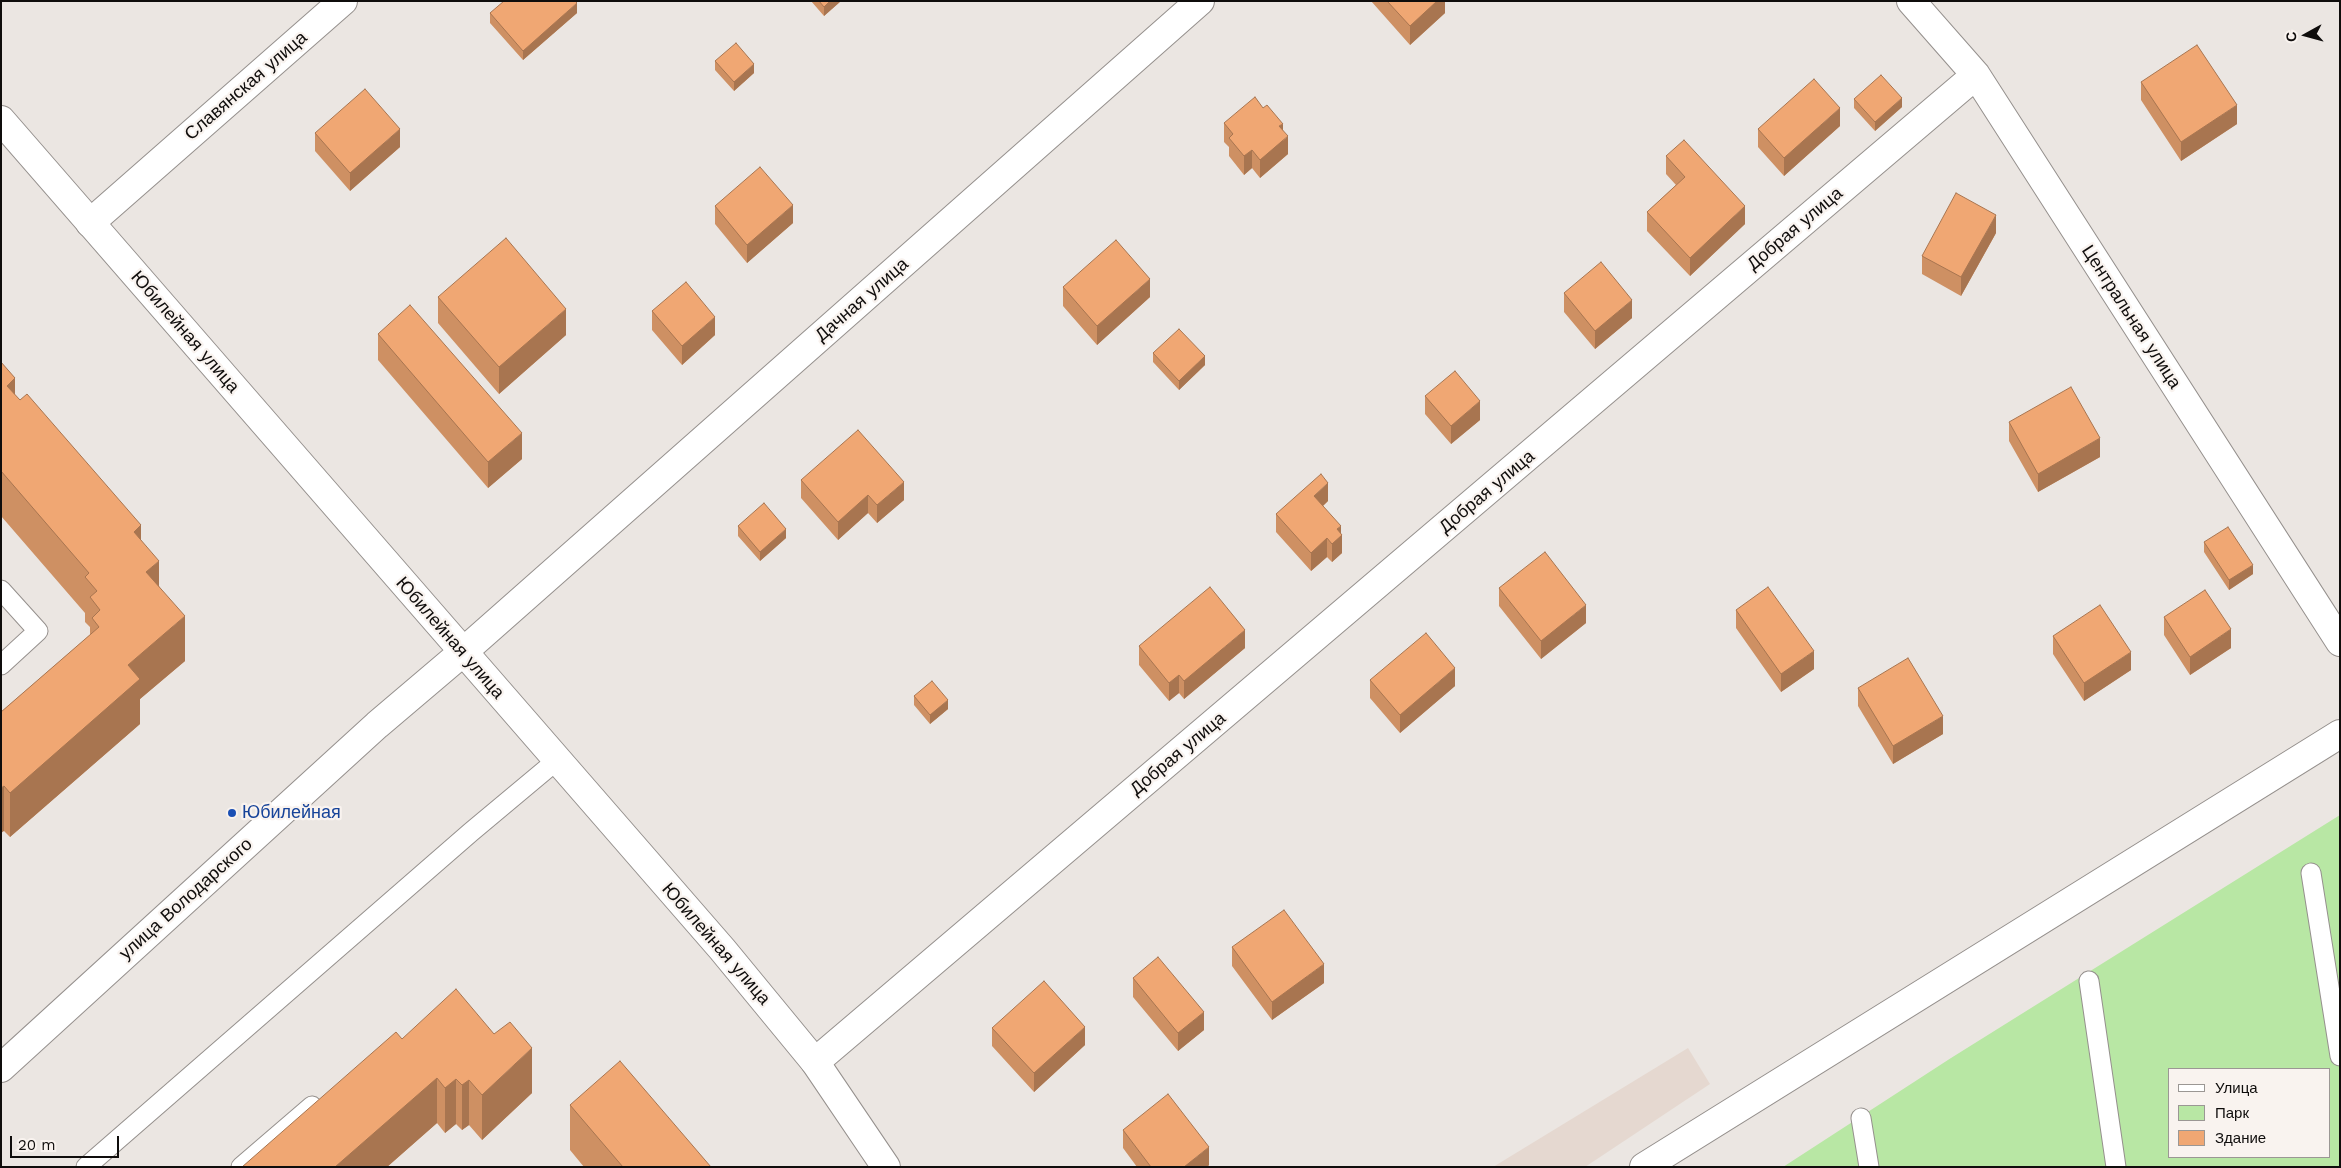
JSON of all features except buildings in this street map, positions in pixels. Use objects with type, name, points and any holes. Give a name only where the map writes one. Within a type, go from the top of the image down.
[{"type":"street","name":"Славянская улица","points":[[90,223],[343,1]]},
{"type":"street","name":"Дачная улица","points":[[463,652],[1200,1]]},
{"type":"street","name":"Центральная улица","points":[[1911,1],[1976,75],[2340,642]]},
{"type":"street","name":"Добрая улица","points":[[816,1062],[1976,75]]},
{"type":"street","name":"Юбилейная улица","points":[[1,120],[722,949],[816,1062],[886,1167]]},
{"type":"street","name":"улица Володарского","points":[[1,1068],[369,731],[463,652]]},
{"type":"street","points":[[1644,1167],[2340,734]]},
{"type":"lane","points":[[1,590],[38,631],[1,665]]},
{"type":"lane","points":[[86,1167],[556,760]]},
{"type":"lane","points":[[2311,873],[2340,1056]]},
{"type":"lane","points":[[2089,981],[2116,1167]]},
{"type":"lane","points":[[241,1167],[324,1096]]},
{"type":"lane","points":[[1861,1118],[1869,1167]]},
{"type":"shaded area","points":[[1688,1048],[1710,1084],[1585,1167],[1493,1167]]},
{"type":"green space","points":[[2340,815],[2340,1167],[1783,1167],[1951,1058]]},
{"type":"place","name":"Юбилейная","points":[[232,813]]}]
